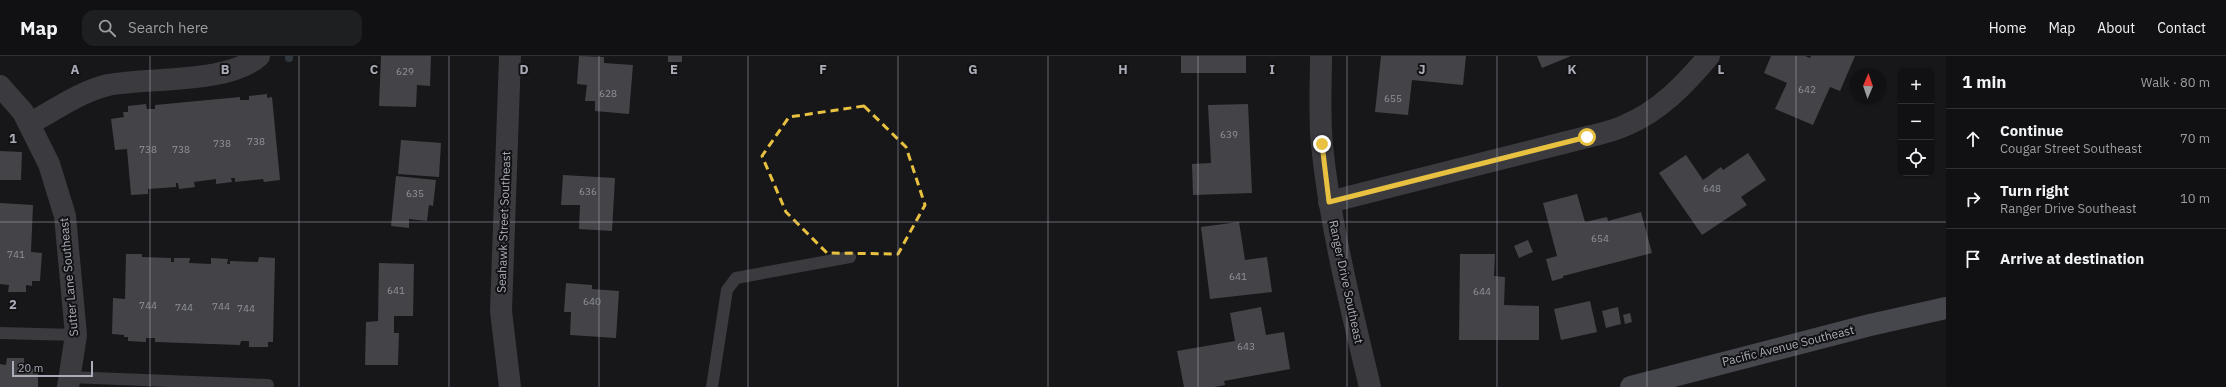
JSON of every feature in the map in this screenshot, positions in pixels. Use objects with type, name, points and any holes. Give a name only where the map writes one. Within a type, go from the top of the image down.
[{"type":"main road","name":"Pacific Avenue Southeast","points":[[1631,387],[1870,325],[1946,308]]},
{"type":"street","points":[[29,124],[84,92],[123,83],[212,74],[233,70],[252,62],[259,56]]},
{"type":"street","name":"Seahawk Street Southeast","points":[[510,56],[501,311],[510,387]]},
{"type":"street","name":"Ranger Drive Southeast","points":[[1322,56],[1320,111],[1322,144],[1329,202],[1370,387]]},
{"type":"street","points":[[1329,202],[1587,137],[1625,126],[1651,112],[1685,84],[1709,56]]},
{"type":"street","name":"Sutter Lane Southeast","points":[[0,86],[23,112],[49,164],[65,216],[76,335],[69,382]]},
{"type":"lane","points":[[712,387],[727,290],[736,278],[850,257]]},
{"type":"lane","points":[[0,333],[76,335]]},
{"type":"lane","points":[[69,382],[268,385]]},
{"type":"highlighted area","points":[[864,106],[906,147],[925,205],[898,254],[827,253],[786,212],[762,156],[789,117]]},
{"type":"building","points":[[381,56],[431,56],[430,86],[417,85],[416,107],[379,106]]},
{"type":"building","points":[[579,56],[604,57],[604,63],[633,65],[629,114],[595,111],[595,101],[585,101],[587,85],[577,84]]},
{"type":"building","points":[[668,56],[682,56],[682,62],[668,62]]},
{"type":"building","points":[[1181,56],[1246,56],[1246,73],[1181,73]]},
{"type":"building","points":[[1381,56],[1466,56],[1463,85],[1412,80],[1408,115],[1375,112]]},
{"type":"building","points":[[1537,56],[1571,56],[1542,68]]},
{"type":"building","points":[[1771,56],[1805,56],[1810,58],[1811,56],[1855,56],[1840,91],[1830,87],[1813,125],[1775,109],[1787,83],[1764,73]]},
{"type":"building","points":[[267,94],[267,98],[272,97],[280,180],[264,182],[263,179],[235,182],[235,178],[231,178],[232,182],[216,184],[216,179],[194,182],[195,187],[179,189],[178,183],[176,183],[176,187],[148,189],[148,194],[131,195],[127,149],[115,150],[111,119],[124,117],[123,112],[128,112],[128,106],[146,104],[147,109],[155,109],[155,105],[240,97],[240,100],[249,100],[249,96]]},
{"type":"building","points":[[1248,104],[1252,193],[1193,195],[1192,164],[1211,163],[1208,105]]},
{"type":"building","points":[[401,140],[441,143],[439,177],[398,174]]},
{"type":"building","points":[[0,151],[22,152],[21,180],[0,180]]},
{"type":"building","points":[[1748,153],[1766,180],[1741,197],[1747,205],[1702,235],[1659,173],[1686,155],[1703,180],[1721,167],[1723,170]]},
{"type":"building","points":[[563,175],[615,178],[612,231],[579,229],[580,205],[561,205]]},
{"type":"building","points":[[396,176],[436,180],[433,206],[429,205],[427,221],[409,219],[409,228],[391,226]]},
{"type":"building","points":[[1577,194],[1585,222],[1607,217],[1608,221],[1641,212],[1652,253],[1563,276],[1563,278],[1552,281],[1546,259],[1557,256],[1543,203]]},
{"type":"building","points":[[0,203],[33,205],[31,252],[42,253],[40,281],[32,281],[32,286],[26,285],[26,292],[8,292],[9,285],[0,284]]},
{"type":"building","points":[[1239,222],[1245,260],[1267,257],[1272,292],[1210,299],[1201,227]]},
{"type":"building","points":[[1528,240],[1533,252],[1519,258],[1514,246]]},
{"type":"building","points":[[126,254],[142,254],[142,257],[171,258],[171,262],[174,262],[174,258],[190,258],[189,263],[211,264],[211,258],[228,259],[227,264],[230,264],[230,261],[258,262],[259,257],[275,258],[273,342],[268,342],[268,347],[249,347],[249,341],[241,341],[240,345],[155,342],[155,338],[146,338],[146,342],[128,341],[128,337],[124,337],[124,335],[112,334],[113,298],[125,299]]},
{"type":"building","points":[[1460,254],[1495,254],[1494,276],[1505,277],[1504,305],[1539,306],[1539,340],[1459,340]]},
{"type":"building","points":[[379,263],[414,264],[413,316],[394,316],[394,333],[399,333],[398,365],[365,365],[366,322],[378,321]]},
{"type":"building","points":[[566,283],[592,285],[592,289],[619,291],[616,338],[570,335],[571,312],[564,312]]},
{"type":"building","points":[[1590,301],[1597,332],[1561,340],[1554,309]]},
{"type":"building","points":[[1261,307],[1266,335],[1284,332],[1290,369],[1224,381],[1225,385],[1214,387],[1184,387],[1177,351],[1235,341],[1230,313]]},
{"type":"building","points":[[1618,307],[1621,324],[1606,328],[1602,311]]},
{"type":"building","points":[[1630,313],[1632,322],[1625,324],[1623,315]]},
{"type":"building","points":[[7,358],[24,358],[24,365],[30,365],[29,369],[38,369],[38,387],[0,387],[0,364],[6,365]]},
{"type":"route","points":[[1322,144],[1329,202],[1587,137]]}]
